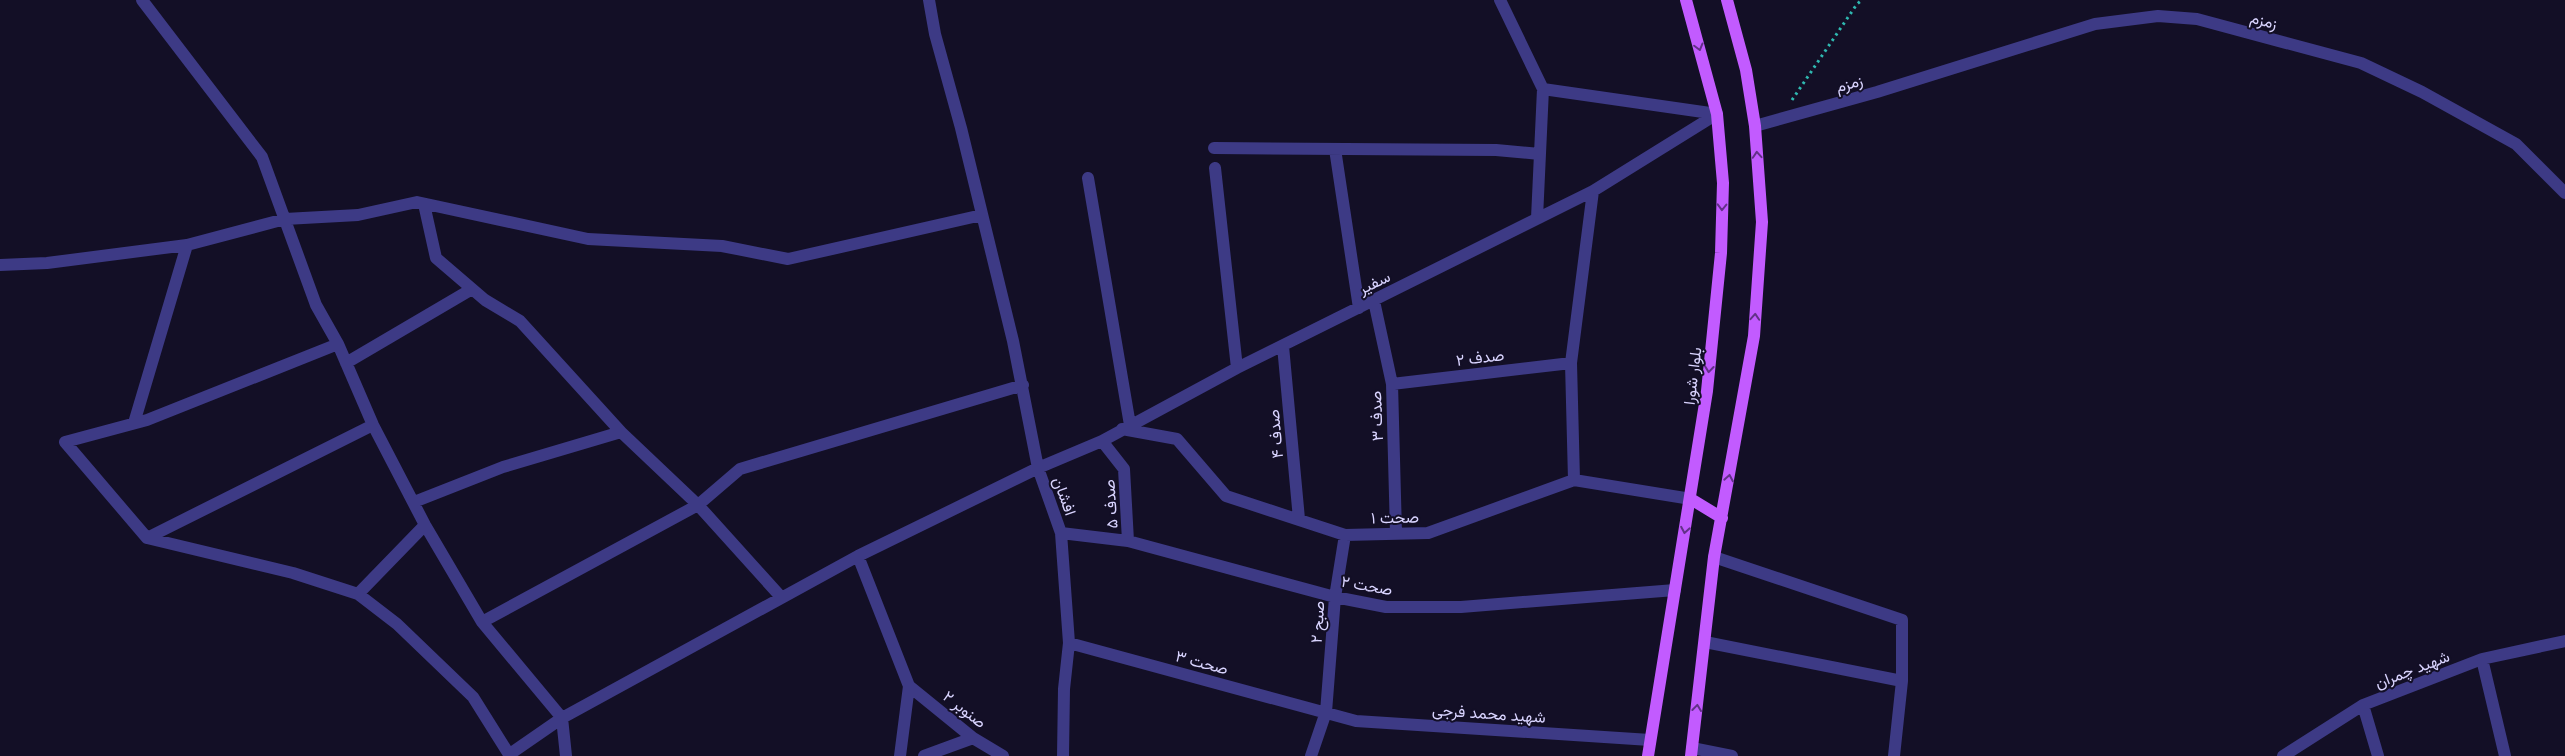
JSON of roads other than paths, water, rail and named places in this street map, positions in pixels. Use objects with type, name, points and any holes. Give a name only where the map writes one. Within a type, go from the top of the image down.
[{"type":"main road","name":"بلوار شورا","points":[[1648,756],[1707,391],[1721,253],[1722,183],[1717,114],[1686,0]]},
{"type":"main road","points":[[1691,752],[1714,557],[1754,336],[1762,222],[1755,126],[1746,70],[1727,0]]},
{"type":"main road","points":[[1691,499],[1722,518]]},
{"type":"street","points":[[142,0],[262,156],[316,305],[338,344],[374,425],[425,525],[482,622],[562,718],[566,756]]},
{"type":"street","name":"افشان","points":[[929,0],[935,34],[982,215],[1023,385],[1038,468],[1061,533],[1069,643],[1064,689],[1063,756]]},
{"type":"street","points":[[1500,0],[1543,89],[1537,218]]},
{"type":"street","name":"زمزم","points":[[1755,126],[1877,92],[2095,24],[2158,16],[2197,19],[2361,62],[2422,92],[2516,144],[2565,193]]},
{"type":"street","points":[[1543,89],[1717,114]]},
{"type":"street","name":"سفیر","points":[[510,755],[562,718],[858,556],[1038,468],[1102,440],[1237,368],[1593,191],[1717,114]]},
{"type":"street","points":[[1214,148],[1496,150],[1540,154]]},
{"type":"street","points":[[1335,149],[1358,308]]},
{"type":"street","points":[[1214,168],[1237,368]]},
{"type":"street","points":[[1088,178],[1126,427]]},
{"type":"street","points":[[1574,480],[1571,363],[1593,191]]},
{"type":"street","points":[[0,265],[47,263],[187,245],[285,219],[358,215],[417,202],[588,239],[722,246],[788,259],[982,215]]},
{"type":"street","points":[[424,204],[436,258],[485,300],[520,321],[621,432],[698,505],[781,597]]},
{"type":"street","points":[[134,423],[187,245]]},
{"type":"street","points":[[346,363],[472,289]]},
{"type":"street","name":"صدف ۳","points":[[1374,301],[1392,384],[1396,533]]},
{"type":"street","points":[[338,344],[134,423],[65,442],[147,538],[293,573],[358,594],[397,624],[473,696],[510,755]]},
{"type":"street","name":"صدف ۴","points":[[1283,346],[1299,519]]},
{"type":"street","name":"صدف ۲","points":[[1392,384],[1571,363]]},
{"type":"street","points":[[482,622],[698,505],[740,469],[1023,385]]},
{"type":"street","points":[[147,538],[374,425]]},
{"type":"street","name":"صحت ۱","points":[[1126,427],[1177,439],[1226,496],[1345,535],[1428,533],[1574,480],[1691,499]]},
{"type":"street","points":[[414,502],[503,467],[621,432]]},
{"type":"street","name":"صدف ۵","points":[[1102,440],[1124,469],[1128,542]]},
{"type":"street","points":[[358,594],[425,525]]},
{"type":"street","name":"صحت ۲","points":[[1061,533],[1128,542],[1335,597],[1386,607],[1462,607],[1675,590]]},
{"type":"street","name":"صبح ۲","points":[[1311,756],[1326,712],[1335,597],[1345,535]]},
{"type":"street","points":[[858,556],[908,686],[900,756]]},
{"type":"street","points":[[1714,557],[1902,620],[1902,681],[1894,756]]},
{"type":"street","name":"شهید چمران","points":[[2285,755],[2363,705],[2482,659],[2565,641]]},
{"type":"street","points":[[1705,642],[1902,681]]},
{"type":"street","name":"صحت ۳","points":[[1069,643],[1326,712]]},
{"type":"street","points":[[2482,659],[2505,756]]},
{"type":"street","name":"صنوبر ۲","points":[[908,686],[973,738],[1003,756]]},
{"type":"street","points":[[2363,705],[2378,756]]},
{"type":"street","name":"شهید محمد فرجی","points":[[1326,712],[1356,721],[1650,740]]},
{"type":"street","points":[[924,756],[973,738]]},
{"type":"street","points":[[1691,752],[1732,756]]}]
